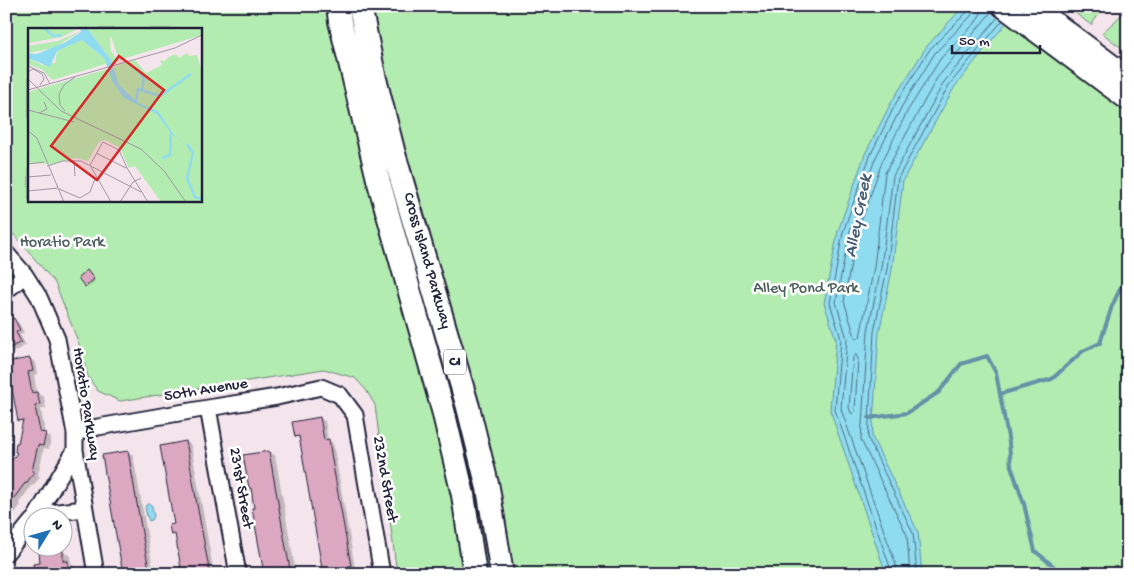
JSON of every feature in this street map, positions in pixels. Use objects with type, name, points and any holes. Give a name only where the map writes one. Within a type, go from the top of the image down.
[{"type":"highway","points":[[322,6],[342,79],[378,179]]},
{"type":"highway","name":"Cross Island Parkway","points":[[338,6],[342,30],[378,179],[443,410],[463,495],[475,574]]},
{"type":"highway","name":"Cross Island Parkway","points":[[360,6],[374,75],[394,154],[468,407],[488,488],[502,574]]},
{"type":"highway","points":[[368,6],[374,75]]},
{"type":"main road","points":[[1002,6],[1030,12],[1128,77]]},
{"type":"main road","points":[[1030,12],[1128,100]]},
{"type":"street","name":"Horatio Parkway","points":[[6,253],[25,275],[38,297],[57,338],[75,433],[75,450],[96,574]]},
{"type":"street","points":[[6,291],[25,275]]},
{"type":"street","name":"50th Avenue","points":[[75,433],[98,427],[277,397],[321,387],[340,395]]},
{"type":"street","name":"232nd Street","points":[[340,395],[355,415],[382,574]]},
{"type":"street","name":"231st Street","points":[[208,408],[238,574]]},
{"type":"street","points":[[40,508],[75,450]]},
{"type":"street","points":[[72,510],[84,509]]},
{"type":"street","points":[[6,553],[22,533]]},
{"type":"green space","name":"Alley Pond Park","points":[[6,6],[1027,6],[1128,107],[1128,574],[397,574],[375,405],[366,390],[355,378],[324,369],[120,401],[98,391],[88,377],[79,344],[55,283],[6,227]]},
{"type":"green space","points":[[1066,6],[1105,6],[1091,25]]},
{"type":"green space","points":[[1128,9],[1128,53],[1102,33]]},
{"type":"water","name":"Alley Creek","points":[[964,6],[1021,6],[954,88],[903,180],[892,270],[879,333],[872,437],[918,532],[922,574],[886,574],[830,410],[836,340],[824,303],[838,231],[865,154],[892,101],[927,46]]},
{"type":"water","points":[[147,504],[152,506],[154,516],[149,521],[145,507]]},
{"type":"pier","points":[[981,6],[1024,6],[1008,26]]},
{"type":"building","points":[[87,270],[94,279],[85,287],[78,278]]},
{"type":"building","points":[[6,314],[10,320],[14,318],[20,330],[16,332],[21,342],[6,350]]},
{"type":"building","points":[[30,358],[33,371],[28,372],[32,393],[37,392],[40,405],[35,406],[40,432],[46,433],[43,446],[38,445],[32,471],[34,472],[6,509],[6,468],[17,453],[15,452],[16,443],[18,443],[23,420],[18,421],[7,362]]},
{"type":"building","points":[[320,417],[324,440],[329,439],[351,566],[348,566],[349,574],[323,574],[299,436],[295,437],[292,422]]},
{"type":"building","points":[[186,441],[210,574],[182,574],[175,534],[171,535],[169,525],[174,524],[160,446]]},
{"type":"building","points":[[128,451],[150,574],[123,574],[106,479],[102,455]]},
{"type":"building","points":[[269,451],[291,574],[264,574],[252,508],[254,508],[251,488],[249,488],[243,455]]},
{"type":"building","points":[[40,558],[63,558],[63,561],[68,561],[68,574],[34,574],[33,564],[40,563]]},
{"type":"waterway","points":[[1000,394],[1052,379],[1083,351],[1100,343],[1112,306],[1128,272]]},
{"type":"waterway","points":[[869,418],[907,413],[939,392],[961,364],[987,356],[996,373],[1009,443],[1011,466],[1024,504],[1035,551],[1063,574]]},
{"type":"park label","name":"Horatio Park","points":[[62,243]]}]
